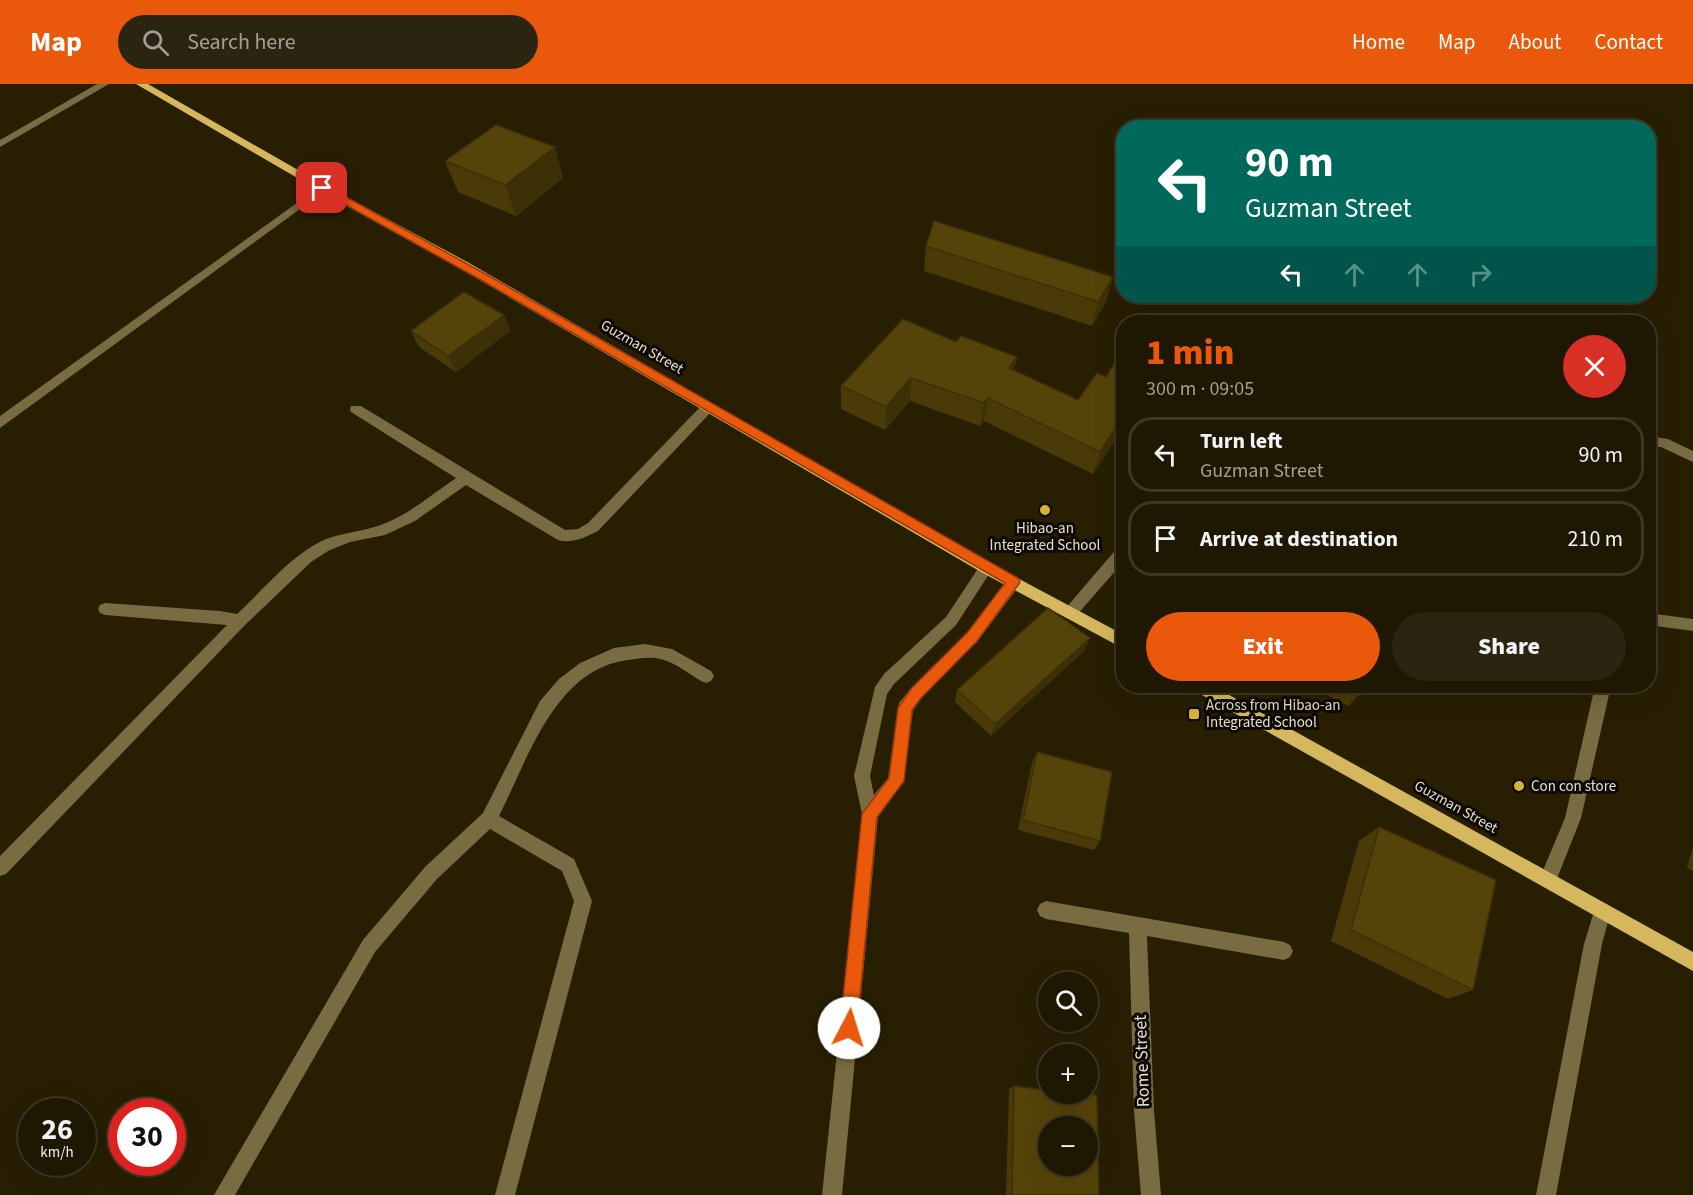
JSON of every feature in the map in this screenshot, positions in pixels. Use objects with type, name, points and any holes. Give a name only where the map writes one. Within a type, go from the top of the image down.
[{"type":"main road","name":"Guzman Street","points":[[141,84],[709,406],[986,568],[1116,639]]},
{"type":"main road","name":"Guzman Street","points":[[1213,693],[1693,962]]},
{"type":"street","points":[[0,144],[104,84]]},
{"type":"street","points":[[0,423],[322,188]]},
{"type":"street","points":[[356,409],[563,536],[579,534],[593,527],[709,406]]},
{"type":"street","points":[[1656,442],[1663,442],[1693,457]]},
{"type":"street","points":[[0,868],[240,621],[306,558],[323,547],[349,537],[380,531],[410,517],[466,478]]},
{"type":"street","points":[[1070,613],[1116,559]]},
{"type":"street","points":[[832,1195],[870,814],[862,776],[880,692],[889,679],[951,621],[986,568]]},
{"type":"street","points":[[870,814],[896,781],[905,708],[916,693],[972,637],[1014,582]]},
{"type":"street","points":[[105,609],[220,617],[240,621]]},
{"type":"street","points":[[1656,620],[1693,625]]},
{"type":"street","points":[[224,1195],[369,946],[431,873],[489,819],[546,706],[564,684],[585,668],[614,655],[645,651],[667,654],[706,676]]},
{"type":"street","points":[[1548,879],[1573,818],[1601,693]]},
{"type":"street","points":[[489,819],[568,865],[583,901],[505,1195]]},
{"type":"street","points":[[1046,909],[1284,951]]},
{"type":"street","points":[[1546,1195],[1593,944],[1602,911]]},
{"type":"street","name":"Rome Street","points":[[1138,926],[1144,1111],[1151,1195]]},
{"type":"building","points":[[496,125],[555,147],[505,185],[445,161]]},
{"type":"building","points":[[934,221],[1113,277],[1098,302],[926,246]]},
{"type":"building","points":[[464,292],[504,315],[448,356],[411,331]]},
{"type":"building","points":[[903,319],[956,342],[961,336],[1017,357],[1009,368],[1078,400],[1097,373],[1106,377],[1116,360],[1116,427],[1100,452],[988,398],[984,403],[911,378],[886,407],[841,386]]},
{"type":"building","points":[[1048,608],[1090,638],[995,724],[957,690]]},
{"type":"building","points":[[1037,752],[1112,772],[1100,841],[1023,820]]},
{"type":"building","points":[[1379,827],[1496,880],[1473,990],[1351,930]]},
{"type":"building","points":[[1014,1086],[1038,1089],[1038,1104],[1097,1104],[1097,1116],[1038,1116],[1038,1176],[1098,1176],[1098,1145],[1099,1195],[1012,1195]]},
{"type":"place","name":"Hibao-an Integrated School","points":[[1045,510]]},
{"type":"place","name":"Across from Hibao-an Integrated School","points":[[1194,714]]},
{"type":"place","name":"Con con store","points":[[1519,786]]},
{"type":"route","points":[[322,188],[485,278],[986,568],[1014,582],[972,637],[916,693],[905,708],[896,781],[870,814],[849,1028]]}]
